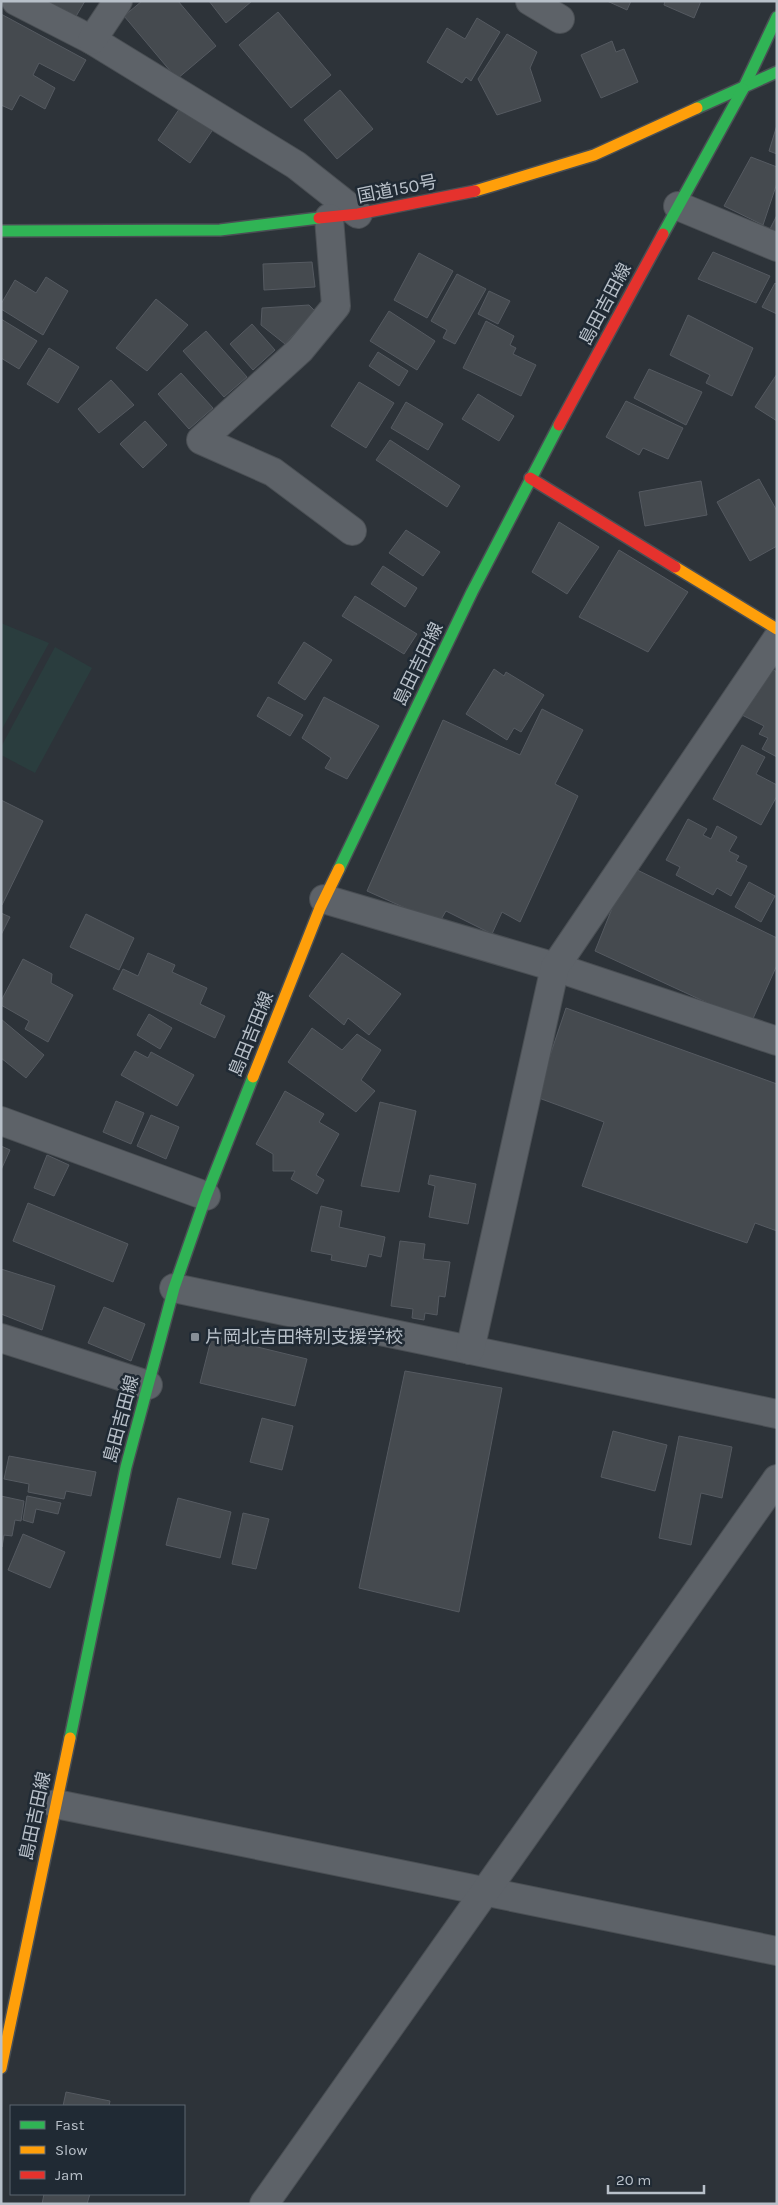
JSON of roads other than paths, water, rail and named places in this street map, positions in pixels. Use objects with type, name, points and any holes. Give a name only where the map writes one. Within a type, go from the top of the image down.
[{"type":"main road","name":"島田吉田線","points":[[1,2068],[126,1467],[174,1288],[206,1196],[324,899],[472,592],[530,478],[743,89],[777,17]]},
{"type":"main road","name":"国道150号","points":[[1,230],[220,230],[358,214],[477,191],[594,155],[777,72]]},
{"type":"main road","points":[[530,478],[777,629]]},
{"type":"street","points":[[16,1],[92,40],[296,164],[358,214]]},
{"type":"street","points":[[92,40],[118,1]]},
{"type":"street","points":[[530,1],[560,19]]},
{"type":"street","points":[[678,206],[777,247]]},
{"type":"street","points":[[329,218],[336,306],[300,350],[201,440],[272,472],[352,531]]},
{"type":"street","points":[[470,1350],[555,967],[777,639]]},
{"type":"street","points":[[324,899],[555,967],[777,1041]]},
{"type":"street","points":[[1,1121],[206,1196]]},
{"type":"street","points":[[174,1288],[777,1414]]},
{"type":"street","points":[[1,1338],[148,1385]]},
{"type":"street","points":[[264,2204],[777,1479]]},
{"type":"street","points":[[56,1804],[777,1951]]},
{"type":"place","name":"片岡北吉田特別支援学校","points":[[195,1337]]}]
